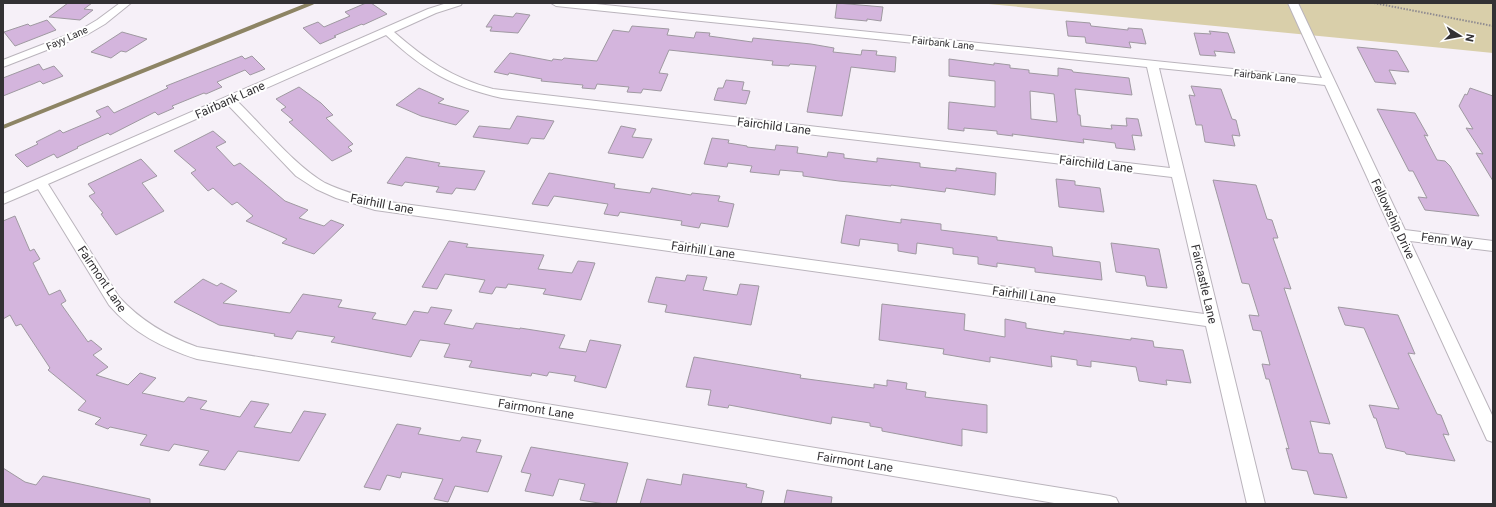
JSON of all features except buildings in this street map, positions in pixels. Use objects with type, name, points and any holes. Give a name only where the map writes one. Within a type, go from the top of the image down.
[{"type":"street","name":"Fayy Lane","points":[[3,64],[84,32],[101,22],[126,3]]},
{"type":"street","name":"Fairbank Lane","points":[[3,199],[432,11],[457,3]]},
{"type":"street","name":"Fairbank Lane","points":[[556,3],[1330,82]]},
{"type":"street","name":"Fellowship Drive","points":[[1293,3],[1493,435]]},
{"type":"street","name":"Fairchild Lane","points":[[387,31],[423,61],[442,73],[471,85],[502,94],[1178,173]]},
{"type":"street","name":"Faircastle Lane","points":[[1152,64],[1256,504]]},
{"type":"street","name":"Fairhill Lane","points":[[230,100],[301,173],[321,186],[341,195],[375,205],[1212,321]]},
{"type":"street","name":"Fairmont Lane","points":[[41,183],[119,308],[147,330],[171,344],[190,351],[210,356],[1110,504]]},
{"type":"street","name":"Fenn Way","points":[[1401,235],[1493,246]]},
{"type":"path","points":[[1374,3],[1493,26]]},
{"type":"shaded area","points":[[978,3],[1493,4],[1493,53],[1453,49]]},
{"type":"waterway","points":[[3,127],[312,3]]}]
